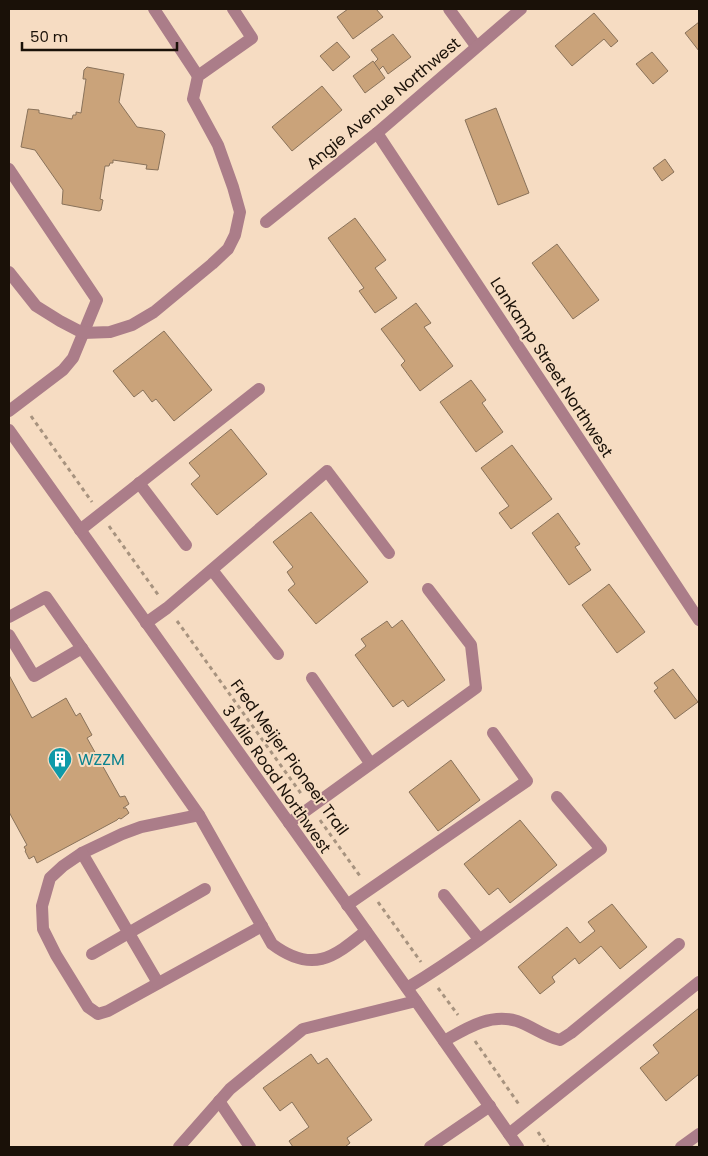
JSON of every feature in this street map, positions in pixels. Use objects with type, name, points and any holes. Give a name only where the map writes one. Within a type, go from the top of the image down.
[{"type":"street","points":[[154,9],[198,76]]},
{"type":"street","points":[[9,272],[36,306],[60,321],[83,333],[110,332],[132,325],[154,312],[228,249],[235,235],[240,212],[234,187],[218,145],[193,98],[198,76],[252,38],[232,9]]},
{"type":"street","points":[[449,9],[476,46]]},
{"type":"street","name":"Angie Avenue Northwest","points":[[266,222],[377,133],[521,9]]},
{"type":"street","name":"Lankamp Street Northwest","points":[[377,133],[699,620]]},
{"type":"street","points":[[9,169],[98,300],[73,358],[63,370],[9,411]]},
{"type":"street","points":[[80,530],[259,389]]},
{"type":"street","name":"3 Mile Road Northwest","points":[[9,430],[407,988],[518,1147]]},
{"type":"street","points":[[146,623],[168,608],[327,471],[390,553]]},
{"type":"street","points":[[139,483],[186,545]]},
{"type":"street","points":[[212,570],[278,654]]},
{"type":"street","points":[[289,823],[476,688],[471,645],[428,589]]},
{"type":"street","points":[[9,617],[46,597],[199,815],[272,944],[303,960],[321,960],[340,952],[366,932]]},
{"type":"street","points":[[9,635],[34,676],[82,648]]},
{"type":"street","points":[[312,678],[370,764]]},
{"type":"street","points":[[348,905],[527,781],[493,733]]},
{"type":"street","points":[[407,988],[479,939],[601,849],[557,797]]},
{"type":"street","points":[[199,815],[141,827],[82,853],[50,878],[42,906],[43,929],[56,954],[88,1007],[98,1014],[108,1011],[262,926]]},
{"type":"street","points":[[82,853],[158,983]]},
{"type":"street","points":[[92,954],[205,888]]},
{"type":"street","points":[[444,895],[479,939]]},
{"type":"street","points":[[444,1041],[466,1028],[483,1021],[502,1019],[517,1022],[548,1037],[560,1040],[679,944]]},
{"type":"street","points":[[509,1134],[699,982]]},
{"type":"street","points":[[179,1147],[230,1089],[303,1028],[416,1001]]},
{"type":"street","points":[[219,1101],[250,1147]]},
{"type":"street","points":[[430,1147],[490,1106]]},
{"type":"street","points":[[681,1147],[699,1134]]},
{"type":"path","name":"Fred Meijer Pioneer Trail","points":[[21,402],[370,890],[548,1147]]},
{"type":"building","points":[[348,9],[376,9],[383,17],[353,39],[337,17]]},
{"type":"building","points":[[594,13],[618,41],[611,47],[604,39],[572,66],[555,46]]},
{"type":"building","points":[[699,22],[699,51],[685,33]]},
{"type":"building","points":[[393,34],[411,57],[388,74],[383,66],[379,70],[374,63],[378,59],[371,50]]},
{"type":"building","points":[[337,42],[350,57],[333,71],[320,56]]},
{"type":"building","points":[[652,52],[668,71],[653,84],[636,64]]},
{"type":"building","points":[[373,61],[385,78],[365,93],[353,76]]},
{"type":"building","points":[[87,67],[124,74],[119,102],[137,127],[162,131],[165,134],[158,170],[146,169],[147,165],[113,160],[113,163],[110,163],[109,166],[105,166],[100,199],[103,200],[101,210],[99,211],[62,204],[63,190],[35,150],[21,147],[28,109],[72,119],[76,112],[81,113],[86,79],[83,79],[84,70]]},
{"type":"building","points":[[322,86],[342,110],[292,151],[272,127]]},
{"type":"building","points":[[496,108],[529,193],[498,205],[465,120]]},
{"type":"building","points":[[665,159],[674,172],[662,181],[653,168]]},
{"type":"building","points":[[355,218],[386,260],[375,268],[397,298],[375,313],[359,291],[364,288],[328,238]]},
{"type":"building","points":[[557,244],[599,300],[573,319],[532,263]]},
{"type":"building","points":[[416,303],[431,323],[424,327],[453,366],[420,391],[401,365],[405,361],[381,329]]},
{"type":"building","points":[[164,331],[212,390],[174,421],[156,399],[152,402],[143,390],[134,397],[113,371]]},
{"type":"building","points":[[471,380],[486,400],[482,403],[503,432],[476,452],[440,402]]},
{"type":"building","points":[[231,429],[267,474],[217,515],[191,484],[200,476],[189,463]]},
{"type":"building","points":[[512,445],[552,499],[511,529],[499,513],[509,506],[481,468]]},
{"type":"building","points":[[311,512],[368,582],[316,624],[288,590],[295,584],[287,572],[293,567],[273,542]]},
{"type":"building","points":[[558,513],[580,544],[575,547],[591,570],[569,585],[532,533]]},
{"type":"building","points":[[609,584],[645,632],[617,653],[582,605]]},
{"type":"building","points":[[402,620],[445,680],[408,707],[403,700],[393,707],[355,655],[366,646],[361,639],[387,621],[392,628]]},
{"type":"building","points":[[673,669],[698,702],[675,719],[654,691],[658,688],[654,683]]},
{"type":"building","name":"WZZM","points":[[9,675],[32,718],[66,698],[76,716],[80,713],[92,735],[87,738],[120,797],[125,796],[129,804],[123,808],[126,808],[129,813],[121,819],[119,818],[37,863],[34,856],[29,859],[24,847],[27,845],[9,812]]},
{"type":"building","points":[[451,760],[480,800],[438,831],[409,792]]},
{"type":"building","points":[[520,820],[557,865],[510,903],[498,888],[489,895],[464,864]]},
{"type":"building","points":[[612,904],[647,947],[620,969],[601,946],[579,964],[575,958],[552,977],[555,982],[540,994],[518,967],[567,927],[580,943],[595,931],[588,922]]},
{"type":"building","points":[[699,1008],[699,1074],[666,1101],[640,1068],[659,1053],[653,1045]]},
{"type":"building","points":[[311,1054],[318,1064],[327,1058],[372,1120],[347,1138],[350,1143],[345,1147],[293,1147],[289,1141],[309,1127],[292,1102],[280,1111],[263,1088]]},
{"type":"place","name":"WZZM","points":[[60,780]]}]
